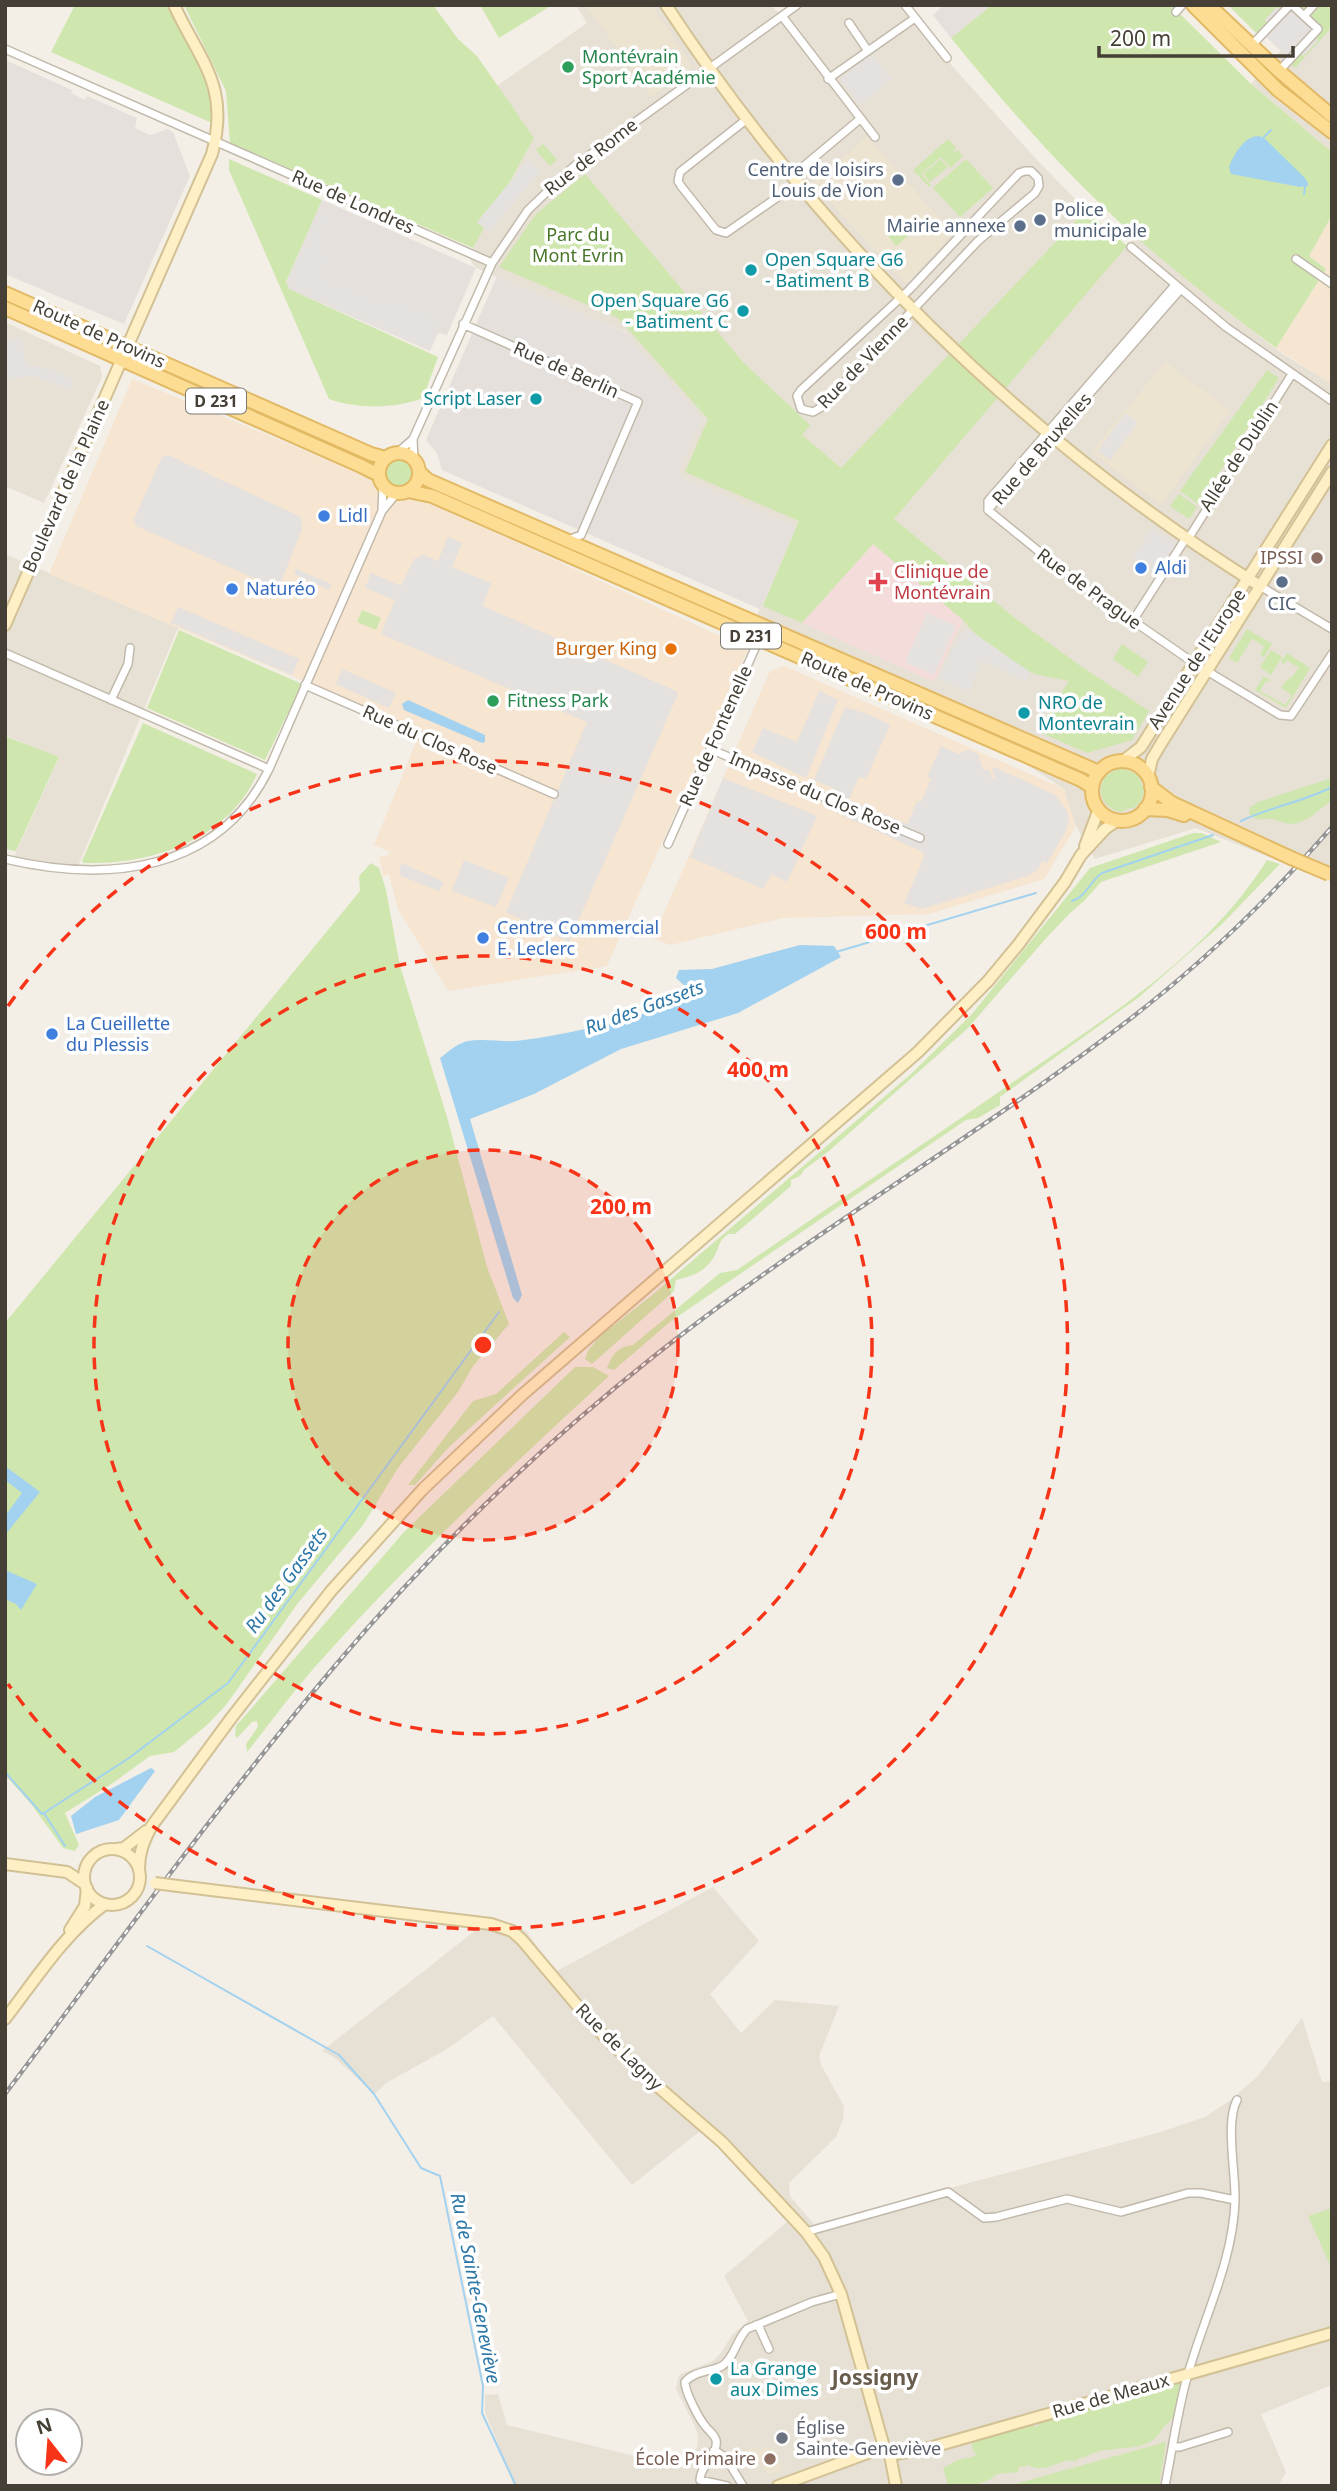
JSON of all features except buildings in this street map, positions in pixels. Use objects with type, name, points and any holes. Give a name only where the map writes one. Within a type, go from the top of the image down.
[{"type":"main road","name":"Boulevard de la Plaine","points":[[5,625],[215,141],[219,112],[215,87],[174,5]]},
{"type":"main road","points":[[666,5],[709,69],[795,179],[913,310],[1050,435],[1131,498],[1254,582],[1286,529],[1285,519],[1332,445]]},
{"type":"main road","points":[[1193,5],[1278,90],[1332,132]]},
{"type":"main road","points":[[1209,5],[1251,46],[1332,116]]},
{"type":"main road","name":"Route de Provins","points":[[5,293],[124,354],[361,466],[381,480]]},
{"type":"main road","name":"Route de Provins","points":[[5,308],[53,330],[226,391],[371,454],[390,456]]},
{"type":"main road","points":[[401,453],[416,466],[415,485],[402,492],[381,480],[380,466],[390,456],[401,453]]},
{"type":"main road","name":"Route de Provins","points":[[416,466],[428,480],[591,552],[1092,787]]},
{"type":"main road","name":"Avenue de l'Europe","points":[[1123,761],[1141,747],[1194,663],[1332,471]]},
{"type":"main road","name":"Route de Provins","points":[[402,492],[432,496],[1099,772]]},
{"type":"main road","name":"Avenue de l'Europe","points":[[1150,782],[1152,759],[1210,673],[1254,582]]},
{"type":"main road","points":[[1118,820],[1099,809],[1092,787],[1099,772],[1114,762],[1123,761],[1138,766],[1172,803],[1330,875]]},
{"type":"main road","points":[[1081,855],[1105,829],[1118,820],[1132,818],[1145,809],[1149,803],[1150,782]]},
{"type":"main road","points":[[137,1890],[139,1857],[151,1827],[232,1717],[331,1591],[423,1489],[522,1395],[918,1052],[955,1016],[1018,945],[1065,882],[1081,855],[1099,809]]},
{"type":"main road","points":[[1145,809],[1168,810],[1212,822]]},
{"type":"main road","points":[[5,1864],[68,1872],[87,1864],[99,1852],[124,1848],[151,1827]]},
{"type":"main road","points":[[116,1849],[130,1855],[140,1870],[155,1883]]},
{"type":"main road","points":[[60,1948],[85,1906],[87,1864]]},
{"type":"main road","points":[[68,1872],[86,1886],[94,1898],[105,1904],[124,1903],[137,1890],[155,1883]]},
{"type":"main road","name":"Rue de Lagny","points":[[155,1883],[491,1924],[512,1931],[598,2030],[641,2072],[722,2142],[806,2232],[824,2257],[841,2294],[895,2486]]},
{"type":"main road","points":[[5,2019],[60,1948],[105,1904]]},
{"type":"main road","name":"Rue de Meaux","points":[[778,2486],[887,2451],[929,2448],[1332,2333]]},
{"type":"street","name":"Rue de Rome","points":[[413,439],[492,263],[519,221],[556,181],[797,5]]},
{"type":"street","points":[[905,5],[947,58]]},
{"type":"street","points":[[1175,12],[1182,5]]},
{"type":"street","points":[[1251,46],[1291,5],[1304,16],[1318,29],[1279,71]]},
{"type":"street","points":[[1304,16],[1314,5]]},
{"type":"street","points":[[782,16],[875,137]]},
{"type":"street","points":[[828,79],[915,18]]},
{"type":"street","points":[[849,23],[868,51]]},
{"type":"street","name":"Rue de Londres","points":[[5,48],[492,263]]},
{"type":"street","points":[[747,119],[680,172],[678,181],[716,230],[726,233],[795,179],[860,119]]},
{"type":"street","points":[[901,297],[1019,173],[1031,171],[1035,174],[1039,181],[1038,189],[978,241],[913,310]]},
{"type":"street","points":[[1131,247],[1177,287],[1332,401]]},
{"type":"street","points":[[1296,259],[1332,284]]},
{"type":"street","name":"Rue de Bruxelles","points":[[988,510],[1177,287]]},
{"type":"street","name":"Rue de Vienne","points":[[901,297],[801,390],[797,396],[801,409],[813,412],[820,408],[913,310]]},
{"type":"street","name":"Rue de Berlin","points":[[463,324],[638,402],[581,535]]},
{"type":"street","name":"Allée de Dublin","points":[[1132,622],[1292,374]]},
{"type":"street","points":[[390,456],[413,439]]},
{"type":"street","points":[[413,439],[416,466]]},
{"type":"street","points":[[381,480],[382,511]]},
{"type":"street","points":[[5,859],[58,869],[94,870],[142,866],[182,855],[209,839],[241,812],[257,792],[269,769],[382,511],[402,492]]},
{"type":"street","name":"Rue de Prague","points":[[988,510],[1074,580],[1194,663]]},
{"type":"street","points":[[566,541],[581,535],[584,545],[591,552]]},
{"type":"street","points":[[1254,582],[1332,629]]},
{"type":"street","name":"Rue de Fontenelle","points":[[668,844],[762,633]]},
{"type":"street","points":[[111,700],[128,664],[130,648]]},
{"type":"street","points":[[5,653],[269,769]]},
{"type":"street","points":[[1210,673],[1280,715],[1290,716],[1332,654]]},
{"type":"street","name":"Rue du Clos Rose","points":[[305,685],[554,794]]},
{"type":"street","name":"Impasse du Clos Rose","points":[[710,749],[920,838]]},
{"type":"street","points":[[1165,2486],[1189,2374],[1228,2250],[1233,2225],[1235,2200],[1231,2117],[1237,2100]]},
{"type":"street","points":[[806,2232],[948,2192],[984,2218],[1067,2199],[1121,2212],[1188,2193],[1235,2200]]},
{"type":"street","points":[[727,2486],[699,2480],[701,2469],[714,2450],[715,2439],[704,2426],[685,2384],[691,2376],[729,2360],[739,2337],[756,2325],[812,2302],[841,2294]]},
{"type":"street","points":[[756,2325],[769,2349]]},
{"type":"street","points":[[1173,2446],[1228,2432]]},
{"type":"street","points":[[714,2450],[726,2458],[743,2486]]},
{"type":"shaded area","points":[[576,5],[772,5],[775,10],[788,17],[804,5],[902,5],[944,57],[1037,160],[1126,246],[1135,236],[1283,354],[1332,384],[1332,882],[1196,828],[1095,859],[1076,826],[1064,789],[893,676],[757,616],[796,527],[678,475],[626,332],[476,268],[468,257],[534,138],[497,86],[587,23]]},
{"type":"shaded area","points":[[586,5],[652,5],[692,67],[651,97]]},
{"type":"shaded area","points":[[944,5],[992,5],[951,38],[933,15]]},
{"type":"shaded area","points":[[1233,5],[1332,5],[1332,152],[1251,84],[1281,51]]},
{"type":"shaded area","points":[[1296,5],[1321,28],[1314,37],[1318,40],[1304,56],[1300,53],[1292,61],[1261,32],[1268,24],[1265,20],[1277,7],[1281,10]]},
{"type":"shaded area","points":[[871,54],[892,79],[860,105],[840,79]]},
{"type":"shaded area","points":[[5,60],[72,90],[71,93],[85,100],[87,96],[137,118],[135,128],[150,135],[168,129],[173,132],[190,176],[124,324],[5,274]]},
{"type":"shaded area","points":[[867,137],[953,233],[906,284],[813,183]]},
{"type":"shaded area","points":[[528,160],[541,171],[489,232],[477,222]]},
{"type":"shaded area","points":[[322,200],[476,268],[447,335],[438,333],[430,351],[289,289],[286,283]]},
{"type":"shaded area","points":[[320,210],[332,215],[320,248],[331,253],[322,277],[390,304],[396,298],[442,318],[429,350],[291,287],[288,282]]},
{"type":"shaded area","points":[[1332,215],[1332,384],[1276,348],[1326,269],[1308,256]]},
{"type":"shaded area","points":[[497,276],[625,332],[702,419],[678,475],[796,527],[760,609],[442,470],[437,453],[426,440]]},
{"type":"shaded area","points":[[5,322],[100,366],[102,377],[44,503],[5,486]]},
{"type":"shaded area","points":[[22,337],[26,365],[43,367],[74,380],[70,389],[33,376],[5,382],[5,340]]},
{"type":"shaded area","points":[[1165,362],[1230,410],[1161,505],[1091,452]]},
{"type":"shaded area","points":[[132,379],[420,498],[748,649],[607,966],[448,991],[398,909],[389,874],[383,876],[379,857],[389,855],[390,852],[374,845],[421,730],[49,574]]},
{"type":"shaded area","points":[[1125,413],[1138,423],[1110,460],[1098,451]]},
{"type":"shaded area","points":[[168,455],[301,517],[302,529],[281,582],[274,587],[136,526],[134,519],[162,457]]},
{"type":"shaded area","points":[[1152,528],[1176,544],[1156,574],[1132,557]]},
{"type":"shaded area","points":[[448,537],[462,543],[452,567],[491,583],[483,606],[678,694],[569,942],[506,912],[587,722],[381,634],[395,600],[365,588],[371,573],[401,586],[414,559],[423,555],[438,561]]},
{"type":"shaded area","name":"Clinique de Montévrain","points":[[873,544],[963,620],[934,682],[802,623]]},
{"type":"shaded area","points":[[5,554],[178,628],[78,866],[14,857],[59,758],[5,735]]},
{"type":"shaded area","points":[[296,569],[331,584],[329,590],[294,574]]},
{"type":"shaded area","points":[[178,607],[299,659],[292,675],[171,623]]},
{"type":"shaded area","points":[[927,613],[956,626],[934,675],[905,662]]},
{"type":"shaded area","points":[[971,631],[1030,672],[1026,681],[982,661],[969,692],[938,679],[959,634]]},
{"type":"shaded area","points":[[784,666],[1064,789],[1076,826],[1044,879],[929,914],[783,918],[670,945],[653,938],[770,671]]},
{"type":"shaded area","points":[[342,669],[396,693],[389,708],[336,684]]},
{"type":"shaded area","points":[[819,691],[838,700],[806,778],[752,752],[763,728],[797,742]]},
{"type":"shaded area","points":[[845,707],[890,725],[866,779],[859,777],[848,801],[833,795],[835,789],[814,780]]},
{"type":"shaded area","points":[[941,746],[958,754],[968,750],[978,754],[983,770],[989,770],[992,778],[995,778],[994,767],[1055,795],[1067,811],[1069,821],[1047,863],[1043,861],[1030,875],[922,909],[904,903],[924,857],[923,852],[833,811],[837,799],[858,808],[861,804],[907,824],[917,801],[921,802],[931,779],[927,777]]},
{"type":"shaded area","points":[[723,778],[817,816],[787,882],[772,874],[763,889],[690,857]]},
{"type":"shaded area","points":[[464,860],[509,878],[496,907],[452,891]]},
{"type":"shaded area","points":[[401,863],[444,882],[439,891],[399,875]]},
{"type":"shaded area","points":[[713,1887],[759,1941],[710,1994],[741,2033],[775,2000],[839,2006],[819,2056],[821,2065],[844,2106],[843,2119],[836,2137],[789,2183],[790,2196],[814,2224],[1161,2132],[1205,2117],[1232,2099],[1258,2076],[1302,2018],[1322,2082],[1332,2081],[1332,2385],[1261,2414],[1286,2472],[1278,2486],[515,2486],[485,2412],[485,2395],[498,2394],[507,2425],[684,2468],[687,2466],[697,2447],[698,2436],[676,2389],[678,2378],[681,2374],[713,2361],[732,2335],[748,2321],[724,2276],[787,2222],[724,2150],[700,2131],[632,2185],[493,2016],[447,2049],[386,2083],[375,2094],[335,2058],[322,2051],[490,1919],[527,1932],[555,1972]]},
{"type":"shaded area","points":[[754,2446],[757,2450],[768,2446],[770,2450],[774,2449],[782,2471],[767,2475],[761,2462],[742,2469],[733,2457]]},
{"type":"green space","points":[[75,5],[170,5],[208,79],[211,88],[212,123],[51,52]]},
{"type":"green space","points":[[184,5],[433,5],[458,39],[477,56],[534,138],[473,248],[230,143],[226,91]]},
{"type":"green space","points":[[480,5],[552,5],[499,38]]},
{"type":"green space","points":[[992,5],[1171,5],[1251,84],[1332,152],[1332,215],[1309,256],[1326,269],[1276,348],[1188,281],[1112,215],[1040,142],[951,38]]},
{"type":"green space","points":[[1228,5],[1286,5],[1281,10],[1277,7],[1265,20],[1269,24],[1258,35]]},
{"type":"green space","points":[[1296,5],[1332,5],[1332,27],[1295,68],[1290,64],[1314,37]]},
{"type":"green space","points":[[948,139],[956,148],[953,151],[958,150],[963,156],[951,168],[941,157],[921,174],[931,185],[929,187],[913,170]]},
{"type":"green space","points":[[543,144],[557,160],[550,166],[536,150]]},
{"type":"green space","points":[[229,159],[322,200],[286,282],[289,289],[438,357],[423,398],[376,406],[352,405],[329,399],[229,170]]},
{"type":"green space","points":[[941,159],[948,167],[930,182],[923,174]]},
{"type":"green space","points":[[966,159],[993,188],[960,217],[933,188]]},
{"type":"green space","name":"Parc du Mont Evrin","points":[[585,174],[744,363],[810,425],[802,435],[841,468],[1086,210],[1127,246],[894,519],[1015,618],[1079,665],[1149,711],[1132,740],[1087,753],[1037,731],[1069,681],[1030,672],[1004,656],[873,544],[802,623],[763,606],[799,521],[685,472],[708,419],[618,318],[499,267],[536,214]]},
{"type":"green space","points":[[907,218],[916,229],[896,246],[887,234]]},
{"type":"green space","points":[[1267,370],[1279,378],[1199,505],[1180,491]]},
{"type":"green space","points":[[398,459],[408,464],[413,474],[408,484],[398,489],[388,484],[383,474],[388,464]]},
{"type":"green space","points":[[1179,494],[1197,507],[1189,519],[1170,506]]},
{"type":"green space","points":[[362,610],[381,618],[376,630],[357,622]]},
{"type":"green space","points":[[1247,629],[1272,644],[1264,657],[1260,654],[1264,646],[1252,639],[1237,663],[1229,658]]},
{"type":"green space","points":[[179,630],[302,684],[265,760],[147,708]]},
{"type":"green space","points":[[1122,644],[1148,662],[1138,677],[1113,659]]},
{"type":"green space","points":[[1271,650],[1282,657],[1271,675],[1260,667]]},
{"type":"green space","points":[[1287,653],[1310,668],[1286,708],[1255,690],[1264,676],[1270,680],[1266,681],[1260,691],[1285,705],[1292,695],[1281,688],[1299,668],[1287,660],[1284,664],[1281,662]]},
{"type":"green space","points":[[143,723],[257,774],[244,797],[227,816],[207,832],[185,844],[135,859],[84,863],[82,861]]},
{"type":"green space","points":[[5,736],[59,757],[16,851],[5,849]]},
{"type":"green space","points":[[1123,768],[1138,775],[1144,790],[1141,801],[1133,809],[1121,812],[1106,803],[1101,789],[1107,775]]},
{"type":"green space","points":[[1332,778],[1332,800],[1298,823],[1258,820],[1249,814],[1250,807],[1258,802]]},
{"type":"green space","points":[[1193,833],[1202,833],[1221,842],[1101,882],[1049,935],[967,1029],[800,1176],[791,1180],[791,1186],[735,1234],[724,1237],[706,1267],[676,1280],[674,1291],[592,1364],[585,1359],[600,1336],[651,1296],[911,1074],[972,1014],[1090,868]]},
{"type":"green space","points":[[1267,860],[1280,864],[1222,924],[1139,997],[1000,1097],[1000,1105],[978,1118],[966,1120],[671,1321],[614,1370],[607,1368],[616,1352],[633,1345],[720,1273],[737,1270],[1124,1005],[1156,980],[1216,925],[1243,894]]},
{"type":"green space","points":[[371,863],[379,868],[386,890],[400,966],[447,1117],[487,1267],[509,1324],[473,1366],[458,1392],[398,1468],[363,1525],[298,1603],[226,1705],[174,1752],[150,1756],[65,1813],[79,1845],[75,1851],[63,1848],[31,1804],[5,1775],[5,1323],[360,891],[359,876]]},
{"type":"green space","points":[[564,1332],[570,1337],[449,1447],[415,1485],[408,1485],[473,1401],[496,1394]]},
{"type":"green space","points":[[575,1367],[593,1367],[609,1376],[463,1513],[392,1584],[314,1668],[247,1752],[246,1744],[258,1727],[257,1721],[252,1722],[237,1738],[236,1726],[404,1532]]},
{"type":"green space","points":[[1332,2208],[1332,2264],[1330,2265],[1308,2216]]},
{"type":"green space","points":[[1181,2382],[1181,2394],[1175,2414],[1149,2443],[1105,2450],[1076,2461],[1064,2461],[1047,2467],[1019,2466],[1018,2472],[997,2474],[973,2486],[948,2485],[943,2468],[958,2460],[975,2456],[971,2441],[1031,2424],[1036,2427],[1044,2421],[1102,2402],[1106,2404],[1127,2395]]},
{"type":"green space","points":[[1166,2442],[1159,2486],[1008,2486]]},
{"type":"water","points":[[1259,136],[1304,177],[1308,186],[1300,187],[1231,174],[1229,167],[1240,147],[1249,139]]},
{"type":"water","points":[[408,700],[485,735],[485,742],[404,710],[402,704]]},
{"type":"water","points":[[800,945],[834,946],[841,957],[738,1013],[621,1049],[534,1094],[470,1119],[522,1295],[518,1303],[513,1298],[440,1058],[467,1041],[532,1039],[633,1017],[676,1000],[689,990],[676,978],[679,970],[712,969]]},
{"type":"water","points":[[5,1466],[40,1492],[5,1535],[5,1516],[22,1493],[5,1480]]},
{"type":"water","points":[[5,1570],[37,1584],[21,1610],[16,1604],[5,1599]]},
{"type":"water","points":[[151,1768],[155,1771],[119,1820],[76,1834],[71,1816],[95,1797]]},
{"type":"waterway","points":[[1263,138],[1271,130]]},
{"type":"waterway","points":[[1304,194],[1305,187]]},
{"type":"waterway","name":"Ru des Gassets","points":[[1241,821],[1332,787]]},
{"type":"waterway","name":"Ru des Gassets","points":[[1072,901],[1081,896],[1102,873],[1213,835]]},
{"type":"waterway","name":"Ru des Gassets","points":[[836,952],[1036,893]]},
{"type":"waterway","name":"Ru des Gassets","points":[[44,1813],[129,1758],[228,1683],[499,1312]]},
{"type":"waterway","points":[[5,1772],[42,1814],[44,1813],[65,1846]]},
{"type":"waterway","name":"Ru de Sainte-Geneviève","points":[[147,1946],[339,2055],[374,2094],[421,2168],[440,2176],[483,2386],[482,2413],[516,2486]]},
{"type":"railway","points":[[5,2094],[167,1878],[291,1719],[370,1625],[486,1504],[610,1392],[711,1312],[1012,1105],[1130,1019],[1236,928],[1332,827]]},
{"type":"place","name":"Montévrain Sport Académie","points":[[568,67]]},
{"type":"place","name":"Centre de loisirs Louis de Vion","points":[[898,180]]},
{"type":"place","name":"Police municipale","points":[[1040,220]]},
{"type":"place","name":"Mairie annexe","points":[[1020,226]]},
{"type":"place","name":"Open Square G6 - Batiment B","points":[[751,270]]},
{"type":"place","name":"Open Square G6 - Batiment C","points":[[743,311]]},
{"type":"place","name":"Script Laser","points":[[536,399]]},
{"type":"place","name":"Lidl","points":[[324,516]]},
{"type":"place","name":"IPSSI","points":[[1317,558]]},
{"type":"place","name":"Aldi","points":[[1141,568]]},
{"type":"place","name":"Clinique de Montévrain","points":[[878,582]]},
{"type":"place","name":"CIC","points":[[1282,582]]},
{"type":"place","name":"Naturéo","points":[[232,589]]},
{"type":"place","name":"Burger King","points":[[671,649]]},
{"type":"place","name":"Fitness Park","points":[[493,701]]},
{"type":"place","name":"NRO de Montevrain","points":[[1024,713]]},
{"type":"place","name":"Centre Commercial E. Leclerc","points":[[483,938]]},
{"type":"place","name":"La Cueillette du Plessis","points":[[52,1034]]},
{"type":"place","name":"La Grange aux Dimes","points":[[716,2379]]},
{"type":"place","name":"Église Sainte-Geneviève","points":[[782,2438]]},
{"type":"place","name":"École Primaire","points":[[770,2459]]},
{"type":"district","name":"Jossigny","points":[[875,2378]]}]
